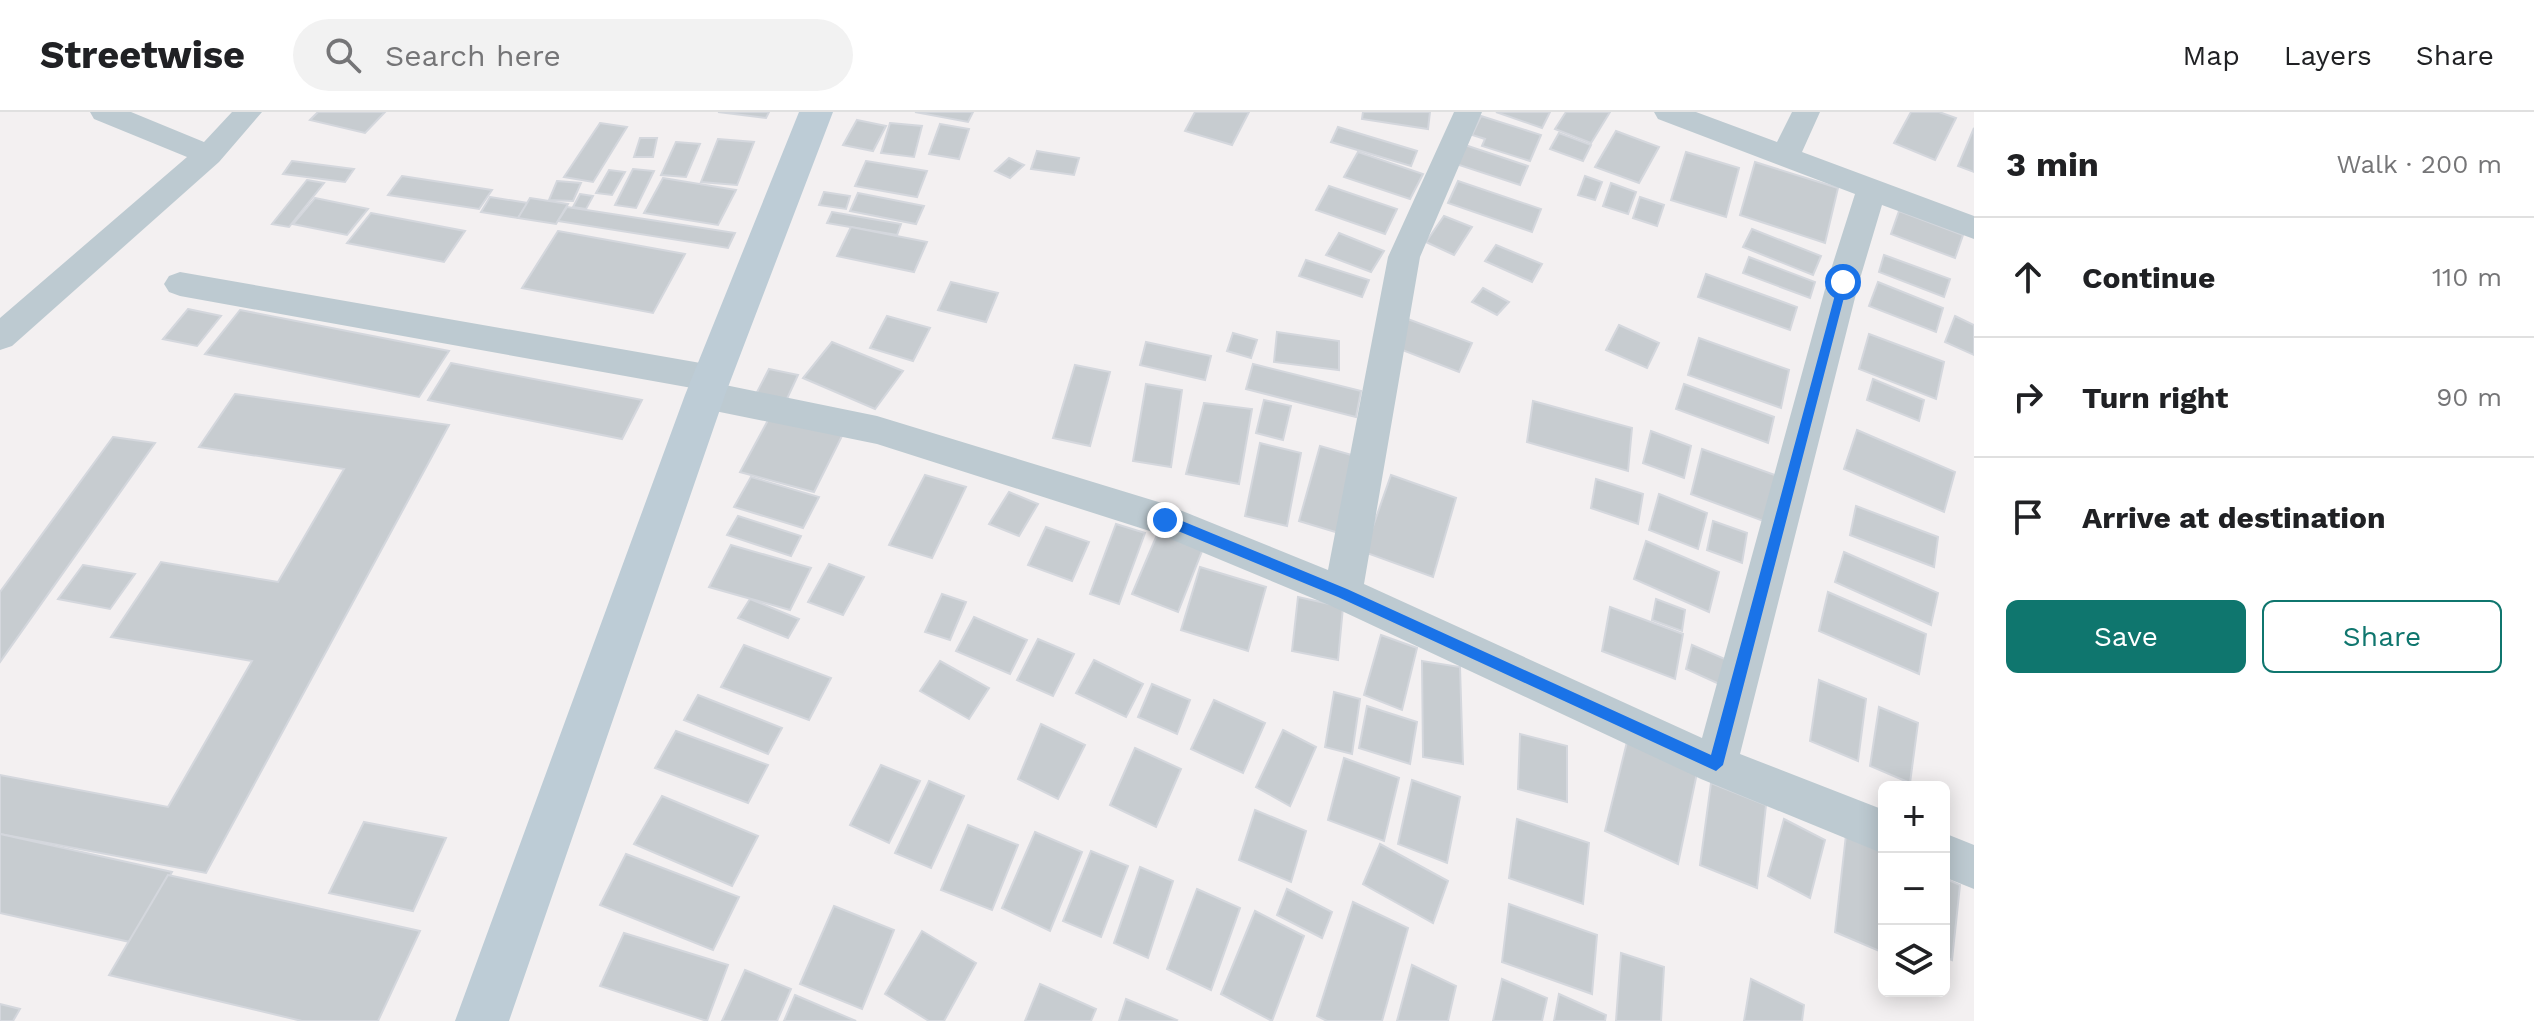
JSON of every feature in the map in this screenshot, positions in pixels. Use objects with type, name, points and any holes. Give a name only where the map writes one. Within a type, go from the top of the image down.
[{"type":"main road","points":[[482,1021],[709,386],[816,112]]},
{"type":"street","points":[[104,112],[209,155]]},
{"type":"street","points":[[0,337],[209,155],[248,112]]},
{"type":"street","points":[[1343,593],[1404,257],[1468,112]]},
{"type":"street","points":[[1668,112],[1974,228]]},
{"type":"street","points":[[1785,157],[1806,112]]},
{"type":"street","points":[[1716,765],[1843,282],[1872,189]]},
{"type":"street","points":[[180,284],[709,386],[877,430],[1150,515],[1343,593],[1716,765],[1878,830]]},
{"type":"street","points":[[1950,857],[1974,867]]},
{"type":"building","points":[[318,112],[385,112],[365,133],[310,120]]},
{"type":"building","points":[[718,112],[769,112],[766,118]]},
{"type":"building","points":[[915,112],[973,112],[968,122]]},
{"type":"building","points":[[1195,112],[1249,112],[1232,145],[1185,131]]},
{"type":"building","points":[[1363,112],[1430,112],[1428,129],[1362,119]]},
{"type":"building","points":[[1496,112],[1550,112],[1542,128]]},
{"type":"building","points":[[1566,112],[1610,112],[1591,143],[1555,129]]},
{"type":"building","points":[[1911,112],[1939,112],[1956,118],[1935,160],[1894,143]]},
{"type":"building","points":[[1481,116],[1541,135],[1530,161],[1482,146],[1485,139],[1472,135]]},
{"type":"building","points":[[857,120],[886,126],[873,151],[843,145]]},
{"type":"building","points":[[600,123],[627,127],[593,182],[564,177]]},
{"type":"building","points":[[890,123],[922,126],[914,157],[881,153]]},
{"type":"building","points":[[940,124],[969,129],[959,159],[929,154]]},
{"type":"building","points":[[1338,127],[1417,151],[1411,166],[1331,142]]},
{"type":"building","points":[[1974,128],[1974,172],[1958,166]]},
{"type":"building","points":[[1616,131],[1659,147],[1639,183],[1595,167]]},
{"type":"building","points":[[1559,133],[1591,145],[1583,161],[1550,149]]},
{"type":"building","points":[[640,138],[657,138],[653,157],[634,157]]},
{"type":"building","points":[[718,139],[754,142],[737,185],[701,182]]},
{"type":"building","points":[[676,142],[700,144],[686,177],[661,175]]},
{"type":"building","points":[[1465,145],[1528,166],[1520,185],[1456,164]]},
{"type":"building","points":[[1037,151],[1079,158],[1074,175],[1031,169]]},
{"type":"building","points":[[1358,152],[1423,174],[1410,199],[1344,177]]},
{"type":"building","points":[[1686,152],[1739,168],[1726,217],[1671,200]]},
{"type":"building","points":[[1009,158],[1024,165],[1010,178],[995,171]]},
{"type":"building","points":[[292,161],[354,169],[345,182],[283,174]]},
{"type":"building","points":[[866,161],[927,171],[917,197],[855,186]]},
{"type":"building","points":[[1755,162],[1838,188],[1825,243],[1740,215]]},
{"type":"building","points":[[633,169],[654,171],[636,208],[615,205]]},
{"type":"building","points":[[609,170],[625,172],[612,195],[596,193]]},
{"type":"building","points":[[402,176],[492,190],[479,209],[388,195]]},
{"type":"building","points":[[1585,176],[1602,182],[1595,200],[1578,195]]},
{"type":"building","points":[[663,178],[736,190],[718,225],[644,213]]},
{"type":"building","points":[[307,180],[324,183],[289,227],[272,224]]},
{"type":"building","points":[[557,181],[581,183],[573,201],[549,200]]},
{"type":"building","points":[[1458,181],[1541,209],[1532,232],[1448,203]]},
{"type":"building","points":[[1611,183],[1636,192],[1628,214],[1603,206]]},
{"type":"building","points":[[1329,186],[1397,209],[1385,234],[1316,210]]},
{"type":"building","points":[[824,192],[850,196],[846,209],[819,205]]},
{"type":"building","points":[[858,193],[924,206],[916,224],[850,211]]},
{"type":"building","points":[[580,194],[593,196],[586,209],[573,207]]},
{"type":"building","points":[[490,197],[528,203],[518,218],[481,212]]},
{"type":"building","points":[[1640,197],[1664,205],[1657,226],[1633,218]]},
{"type":"building","points":[[315,198],[368,209],[347,235],[293,224]]},
{"type":"building","points":[[530,198],[568,204],[556,224],[518,218]]},
{"type":"building","points":[[567,207],[735,233],[728,248],[558,221]]},
{"type":"building","points":[[1899,211],[1963,235],[1955,258],[1891,234]]},
{"type":"building","points":[[832,212],[901,224],[897,235],[827,223]]},
{"type":"building","points":[[371,213],[465,231],[444,262],[347,243]]},
{"type":"building","points":[[1444,216],[1472,227],[1454,255],[1426,242]]},
{"type":"building","points":[[851,227],[927,242],[914,272],[837,256]]},
{"type":"building","points":[[1752,229],[1821,256],[1813,275],[1743,247]]},
{"type":"building","points":[[558,231],[685,254],[653,313],[522,288]]},
{"type":"building","points":[[1339,233],[1384,251],[1371,272],[1326,255]]},
{"type":"building","points":[[1496,245],[1542,264],[1532,282],[1485,261]]},
{"type":"building","points":[[1884,255],[1950,279],[1944,297],[1879,272]]},
{"type":"building","points":[[1749,257],[1815,282],[1810,298],[1743,273]]},
{"type":"building","points":[[1306,260],[1369,280],[1362,297],[1299,276]]},
{"type":"building","points":[[1706,274],[1797,307],[1790,330],[1698,297]]},
{"type":"building","points":[[951,282],[998,293],[986,322],[938,310]]},
{"type":"building","points":[[1878,282],[1943,308],[1936,332],[1869,306]]},
{"type":"building","points":[[1483,288],[1509,302],[1497,315],[1472,302]]},
{"type":"building","points":[[188,309],[221,316],[197,346],[163,339]]},
{"type":"building","points":[[240,310],[449,351],[419,397],[205,354]]},
{"type":"building","points":[[887,316],[930,328],[913,361],[870,348]]},
{"type":"building","points":[[1955,316],[1974,325],[1974,355],[1945,342]]},
{"type":"building","points":[[1405,318],[1472,343],[1459,372],[1392,346]]},
{"type":"building","points":[[1619,325],[1659,343],[1647,368],[1606,350]]},
{"type":"building","points":[[1277,332],[1339,341],[1339,370],[1274,362]]},
{"type":"building","points":[[1233,333],[1257,340],[1251,358],[1227,351]]},
{"type":"building","points":[[1869,334],[1944,362],[1936,399],[1859,369]]},
{"type":"building","points":[[1699,338],[1789,370],[1781,408],[1688,375]]},
{"type":"building","points":[[832,342],[903,371],[875,409],[803,378]]},
{"type":"building","points":[[1146,342],[1211,356],[1205,380],[1140,365]]},
{"type":"building","points":[[451,363],[642,400],[622,439],[428,400]]},
{"type":"building","points":[[1253,364],[1361,391],[1356,417],[1246,389]]},
{"type":"building","points":[[1075,365],[1110,372],[1090,446],[1053,438]]},
{"type":"building","points":[[769,369],[798,375],[785,403],[755,396]]},
{"type":"building","points":[[1873,379],[1924,400],[1919,421],[1867,400]]},
{"type":"building","points":[[1146,384],[1182,390],[1171,467],[1133,461]]},
{"type":"building","points":[[1684,384],[1774,417],[1768,443],[1676,409]]},
{"type":"building","points":[[235,394],[449,425],[206,873],[0,834],[0,775],[168,807],[252,661],[111,637],[161,562],[278,582],[344,469],[199,447]]},
{"type":"building","points":[[1264,400],[1291,406],[1283,440],[1256,433]]},
{"type":"building","points":[[1533,401],[1632,428],[1628,471],[1527,442]]},
{"type":"building","points":[[1204,403],[1252,409],[1239,484],[1186,474]]},
{"type":"building","points":[[773,411],[845,430],[814,492],[740,472]]},
{"type":"building","points":[[1857,430],[1955,472],[1944,512],[1844,469]]},
{"type":"building","points":[[1651,431],[1691,446],[1684,478],[1643,463]]},
{"type":"building","points":[[113,437],[155,443],[0,662],[0,592]]},
{"type":"building","points":[[1260,443],[1301,453],[1287,526],[1245,516]]},
{"type":"building","points":[[1320,446],[1362,458],[1342,534],[1299,521]]},
{"type":"building","points":[[1702,449],[1783,478],[1774,525],[1691,494]]},
{"type":"building","points":[[925,475],[966,487],[932,558],[889,545]]},
{"type":"building","points":[[1391,475],[1456,498],[1433,577],[1364,552]]},
{"type":"building","points":[[751,477],[819,497],[803,528],[734,507]]},
{"type":"building","points":[[1596,479],[1643,494],[1638,524],[1591,508]]},
{"type":"building","points":[[1009,492],[1038,504],[1019,536],[989,524]]},
{"type":"building","points":[[1659,494],[1707,513],[1698,549],[1649,530]]},
{"type":"building","points":[[1856,506],[1938,537],[1934,567],[1850,535]]},
{"type":"building","points":[[738,516],[801,536],[791,556],[727,535]]},
{"type":"building","points":[[1713,521],[1747,533],[1742,563],[1707,550]]},
{"type":"building","points":[[1116,524],[1145,533],[1119,604],[1090,594]]},
{"type":"building","points":[[1046,527],[1089,542],[1072,581],[1028,565]]},
{"type":"building","points":[[1159,530],[1204,546],[1178,612],[1132,594]]},
{"type":"building","points":[[1646,541],[1719,572],[1709,612],[1634,579]]},
{"type":"building","points":[[731,545],[811,568],[790,610],[709,587]]},
{"type":"building","points":[[1844,552],[1938,593],[1931,625],[1835,582]]},
{"type":"building","points":[[829,564],[864,577],[843,615],[808,602]]},
{"type":"building","points":[[83,565],[135,574],[110,609],[58,599]]},
{"type":"building","points":[[1200,567],[1266,587],[1248,651],[1181,630]]},
{"type":"building","points":[[1828,592],[1926,634],[1919,674],[1819,631]]},
{"type":"building","points":[[942,594],[966,602],[950,640],[925,632]]},
{"type":"building","points":[[1298,597],[1343,607],[1338,660],[1292,651]]},
{"type":"building","points":[[750,599],[799,619],[788,638],[738,618]]},
{"type":"building","points":[[1656,599],[1685,610],[1682,631],[1652,620]]},
{"type":"building","points":[[1610,607],[1683,634],[1675,679],[1602,651]]},
{"type":"building","points":[[974,617],[1027,640],[1010,674],[956,651]]},
{"type":"building","points":[[1381,635],[1417,648],[1402,710],[1364,695]]},
{"type":"building","points":[[1038,639],[1074,654],[1053,696],[1017,680]]},
{"type":"building","points":[[744,645],[831,678],[809,720],[721,687]]},
{"type":"building","points":[[1692,645],[1732,662],[1726,687],[1686,669]]},
{"type":"building","points":[[1094,660],[1143,684],[1126,717],[1076,693]]},
{"type":"building","points":[[940,661],[989,688],[969,719],[920,691]]},
{"type":"building","points":[[1422,661],[1460,667],[1463,764],[1423,757]]},
{"type":"building","points":[[1819,680],[1866,699],[1858,761],[1810,741]]},
{"type":"building","points":[[1152,684],[1190,700],[1177,734],[1138,717]]},
{"type":"building","points":[[1334,692],[1360,699],[1352,754],[1325,747]]},
{"type":"building","points":[[698,695],[782,728],[768,754],[684,720]]},
{"type":"building","points":[[1214,700],[1265,723],[1243,773],[1191,749]]},
{"type":"building","points":[[1367,706],[1417,722],[1410,764],[1359,748]]},
{"type":"building","points":[[1879,707],[1918,723],[1910,781],[1870,766]]},
{"type":"building","points":[[1041,724],[1085,745],[1058,799],[1018,779]]},
{"type":"building","points":[[1283,730],[1316,747],[1290,806],[1256,787]]},
{"type":"building","points":[[676,731],[768,765],[748,803],[655,768]]},
{"type":"building","points":[[1520,734],[1567,746],[1567,802],[1518,789]]},
{"type":"building","points":[[1628,738],[1698,768],[1678,864],[1605,831]]},
{"type":"building","points":[[1135,748],[1181,769],[1156,827],[1110,805]]},
{"type":"building","points":[[1344,758],[1399,778],[1384,841],[1328,820]]},
{"type":"building","points":[[881,765],[920,781],[889,843],[850,825]]},
{"type":"building","points":[[1412,780],[1460,797],[1447,863],[1398,844]]},
{"type":"building","points":[[929,781],[964,796],[931,868],[895,853]]},
{"type":"building","points":[[1711,783],[1766,805],[1757,888],[1700,865]]},
{"type":"building","points":[[662,796],[758,836],[732,886],[634,844]]},
{"type":"building","points":[[1255,810],[1306,831],[1291,882],[1239,860]]},
{"type":"building","points":[[1517,819],[1589,843],[1583,904],[1509,878]]},
{"type":"building","points":[[1784,819],[1825,840],[1810,898],[1768,876]]},
{"type":"building","points":[[364,822],[446,838],[413,911],[329,893]]},
{"type":"building","points":[[968,825],[1018,845],[992,910],[941,890]]},
{"type":"building","points":[[1035,832],[1082,852],[1050,931],[1002,908]]},
{"type":"building","points":[[0,834],[172,872],[130,942],[0,913]]},
{"type":"building","points":[[1846,835],[1878,848],[1878,950],[1835,932]]},
{"type":"building","points":[[1380,844],[1448,881],[1433,923],[1363,884]]},
{"type":"building","points":[[1091,851],[1128,866],[1101,937],[1063,921]]},
{"type":"building","points":[[626,854],[739,897],[713,950],[600,905]]},
{"type":"building","points":[[1140,867],[1173,881],[1148,958],[1114,943]]},
{"type":"building","points":[[168,875],[420,931],[378,1021],[302,1021],[109,975]]},
{"type":"building","points":[[1950,881],[1960,885],[1950,959]]},
{"type":"building","points":[[1197,889],[1240,908],[1211,990],[1167,969]]},
{"type":"building","points":[[1287,889],[1332,912],[1322,938],[1277,915]]},
{"type":"building","points":[[1353,902],[1408,928],[1382,1021],[1327,1021],[1317,1016]]},
{"type":"building","points":[[1509,904],[1597,935],[1592,994],[1502,962]]},
{"type":"building","points":[[834,906],[894,930],[862,1009],[800,984]]},
{"type":"building","points":[[1255,911],[1304,936],[1272,1021],[1221,994]]},
{"type":"building","points":[[922,931],[976,963],[944,1021],[929,1021],[885,994]]},
{"type":"building","points":[[624,933],[728,965],[707,1021],[600,986]]},
{"type":"building","points":[[1621,953],[1664,967],[1661,1021],[1616,1021]]},
{"type":"building","points":[[1412,965],[1456,986],[1448,1021],[1397,1021]]},
{"type":"building","points":[[745,970],[791,989],[777,1021],[722,1021]]},
{"type":"building","points":[[1502,979],[1547,998],[1542,1021],[1493,1021]]},
{"type":"building","points":[[1751,979],[1804,1005],[1802,1021],[1744,1021]]},
{"type":"building","points":[[1040,984],[1096,1009],[1091,1021],[1025,1021]]},
{"type":"building","points":[[1559,994],[1606,1015],[1605,1021],[1554,1021]]},
{"type":"building","points":[[795,995],[856,1021],[784,1021]]},
{"type":"building","points":[[1126,999],[1177,1020],[1119,1021]]},
{"type":"building","points":[[0,1004],[20,1009],[13,1021],[0,1021]]},
{"type":"route","points":[[1165,520],[1343,593],[1716,765],[1843,282]]}]
